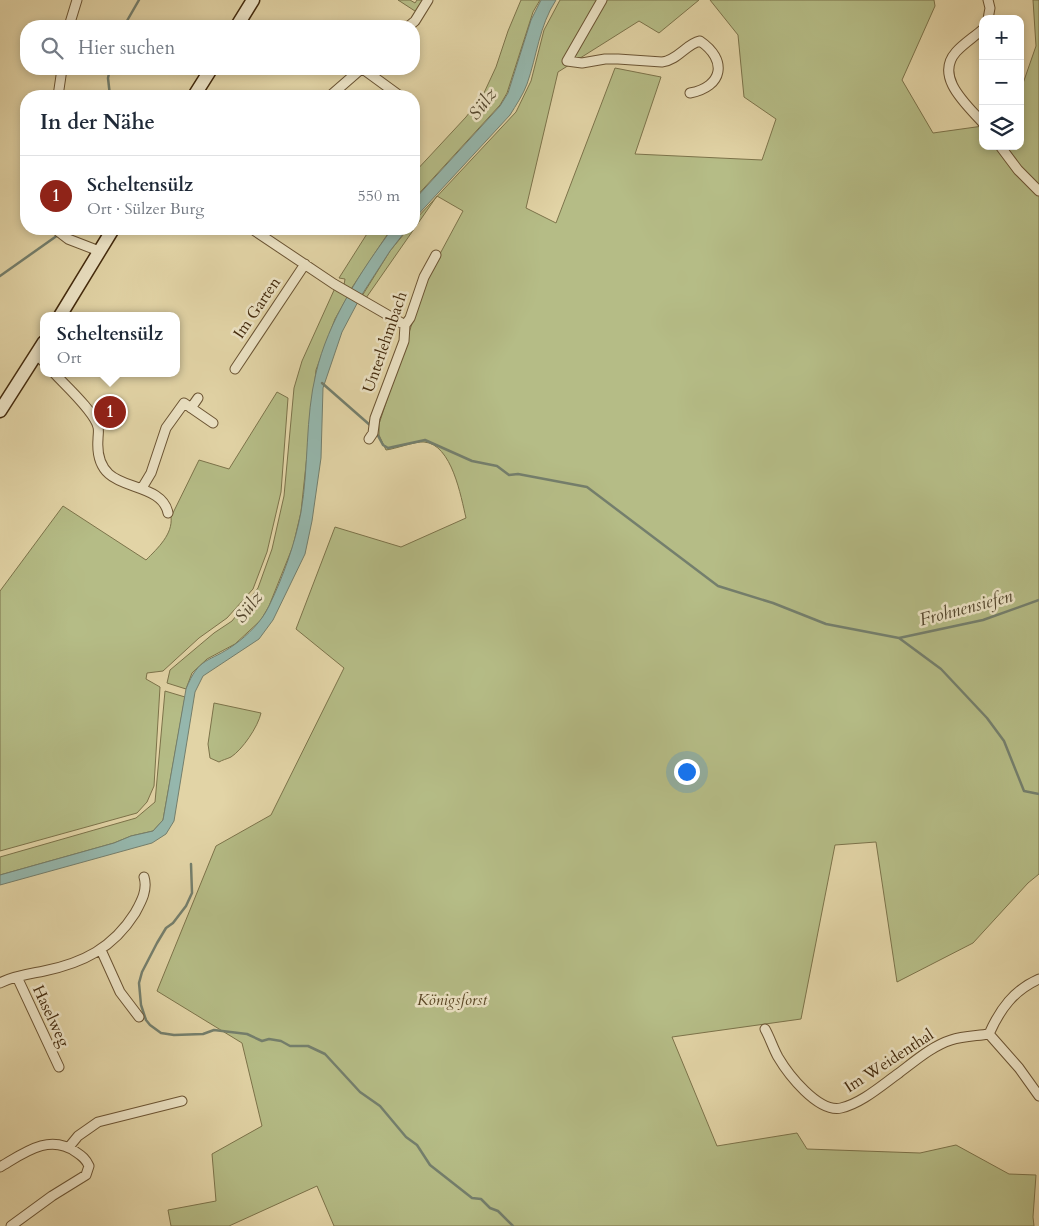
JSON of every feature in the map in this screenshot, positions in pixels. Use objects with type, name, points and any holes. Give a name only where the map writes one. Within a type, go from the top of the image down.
[{"type":"main road","points":[[241,20],[253,0]]},
{"type":"main road","points":[[198,90],[207,75]]},
{"type":"main road","points":[[62,312],[109,235]]},
{"type":"main road","points":[[0,411],[40,358]]},
{"type":"street","points":[[71,20],[77,0]]},
{"type":"street","points":[[416,20],[428,0]]},
{"type":"street","points":[[602,0],[567,61],[582,64],[605,59],[669,61],[694,42],[700,41],[712,50],[718,58],[718,70],[714,80],[698,92],[690,94]]},
{"type":"street","points":[[988,0],[990,8],[989,15]]},
{"type":"street","points":[[979,32],[955,53],[949,68],[954,90],[979,118]]},
{"type":"street","points":[[59,90],[61,75]]},
{"type":"street","points":[[337,90],[355,75]]},
{"type":"street","points":[[370,75],[392,90]]},
{"type":"street","points":[[1003,150],[1018,170],[1039,192]]},
{"type":"street","points":[[63,235],[68,239],[99,251]]},
{"type":"street","points":[[261,235],[336,285],[406,324]]},
{"type":"street","name":"Unterlehmbach","points":[[370,439],[373,433],[375,418],[404,341],[406,324],[410,318],[424,277],[436,255]]},
{"type":"street","name":"Im Garten","points":[[234,369],[305,264]]},
{"type":"street","points":[[58,377],[93,415],[98,428],[97,449],[102,467],[110,476],[142,488],[167,506],[168,513]]},
{"type":"street","points":[[191,408],[198,398]]},
{"type":"street","points":[[142,488],[151,473],[166,428],[184,403],[213,423]]},
{"type":"street","points":[[0,984],[17,977],[62,967],[101,950],[121,931],[136,912],[146,889],[144,877]]},
{"type":"street","points":[[101,950],[120,992],[139,1017]]},
{"type":"street","name":"Haselweg","points":[[17,977],[59,1067]]},
{"type":"street","points":[[1039,979],[1024,987],[1007,1002],[989,1034],[1039,1096]]},
{"type":"street","name":"Im Weidenthal","points":[[765,1029],[777,1056],[809,1096],[826,1106],[839,1108],[858,1101],[885,1084],[921,1056],[950,1040],[989,1034]]},
{"type":"street","points":[[69,1147],[78,1136],[98,1122],[182,1101]]},
{"type":"street","points":[[0,1167],[33,1148],[46,1144],[58,1144],[69,1147],[87,1162],[88,1171],[86,1175],[52,1196],[11,1226]]},
{"type":"green space","points":[[398,0],[410,0],[415,3],[417,0],[426,0],[418,13]]},
{"type":"green space","points":[[521,0],[540,0],[533,12],[507,93],[500,105],[420,192],[420,167],[466,117],[483,95],[496,67]]},
{"type":"green space","name":"Königsforst","points":[[560,0],[699,0],[659,33],[639,21],[558,72],[526,208],[556,223],[615,68],[661,77],[635,154],[762,160],[776,119],[744,97],[738,35],[710,0],[934,0],[935,6],[902,80],[933,133],[979,127],[979,150],[1024,150],[1024,80],[1036,46],[1033,0],[1039,0],[1039,193],[1037,193],[1039,196],[1039,874],[1028,883],[973,943],[897,982],[876,842],[835,845],[801,1019],[672,1037],[717,1146],[797,1133],[807,1149],[920,1153],[956,1145],[1009,1174],[1036,1175],[1034,1226],[334,1226],[317,1186],[229,1226],[171,1226],[168,1210],[216,1201],[212,1154],[262,1126],[242,1043],[157,991],[216,846],[271,815],[344,668],[296,629],[335,527],[401,547],[466,518],[454,473],[442,452],[434,445],[424,442],[386,450],[379,435],[379,424],[427,278],[463,211],[437,196],[516,112],[531,81],[544,30]]},
{"type":"green space","points":[[436,198],[420,221],[420,215]]},
{"type":"green space","points":[[366,235],[387,235],[351,289],[344,285],[345,279],[339,278]]},
{"type":"green space","points":[[403,235],[410,235],[366,298],[362,296],[390,251]]},
{"type":"green space","points":[[335,288],[348,296],[335,319],[316,370],[301,512],[293,546],[269,606],[261,620],[235,644],[207,659],[192,673],[186,689],[167,683],[170,670],[214,633],[232,621],[258,588],[272,549],[284,496],[294,388],[302,361]]},
{"type":"green space","points":[[277,392],[288,398],[281,492],[267,552],[253,589],[227,618],[199,638],[163,671],[147,673],[146,679],[160,687],[154,786],[147,802],[137,813],[0,851],[0,591],[63,506],[146,560],[160,546],[167,535],[170,529],[171,517],[199,460],[229,469]]},
{"type":"green space","points":[[165,691],[185,697],[163,820],[153,831],[0,875],[0,857],[136,818],[155,802]]},
{"type":"green space","points":[[214,703],[261,713],[245,744],[231,757],[219,762],[210,758],[208,744]]},
{"type":"water","points":[[541,0],[556,0],[546,20],[524,92],[510,115],[420,212],[420,193],[500,106],[508,93],[531,20]]},
{"type":"water","points":[[388,235],[402,235],[361,296],[342,332],[323,388],[321,458],[305,554],[273,620],[259,639],[203,676],[195,692],[174,821],[166,834],[152,843],[0,885],[0,875],[153,831],[163,820],[186,689],[191,678],[200,665],[234,645],[263,617],[284,572],[301,512],[310,407],[321,354],[337,316],[357,279]]},
{"type":"waterway","points":[[127,20],[139,0]]},
{"type":"waterway","points":[[109,75],[109,90]]},
{"type":"waterway","points":[[0,276],[58,235]]},
{"type":"waterway","points":[[322,383],[371,426]]},
{"type":"waterway","points":[[376,432],[383,445],[388,448],[425,440],[472,461],[497,466],[509,475],[518,474],[587,487],[718,586],[773,603],[826,624],[899,638],[941,669],[987,718],[1004,741],[1024,791],[1039,794]]},
{"type":"waterway","name":"Frohnensiefen","points":[[899,638],[983,620],[1039,600]]},
{"type":"waterway","points":[[191,864],[192,893],[186,906],[173,923],[166,928],[157,943],[142,972],[139,983],[141,1005],[146,1020],[150,1025],[161,1033],[174,1035],[203,1034],[214,1030],[247,1034],[262,1041],[269,1039],[281,1041],[290,1046],[308,1046],[325,1054],[360,1092],[380,1106],[406,1137],[417,1145],[430,1165],[472,1198],[481,1199],[490,1208],[498,1211],[513,1226]]},
{"type":"place","name":"Scheltensülz","points":[[110,412]]},
{"type":"water label","name":"Sülz","points":[[483,104]]},
{"type":"water label","name":"Sülz","points":[[249,607]]}]
